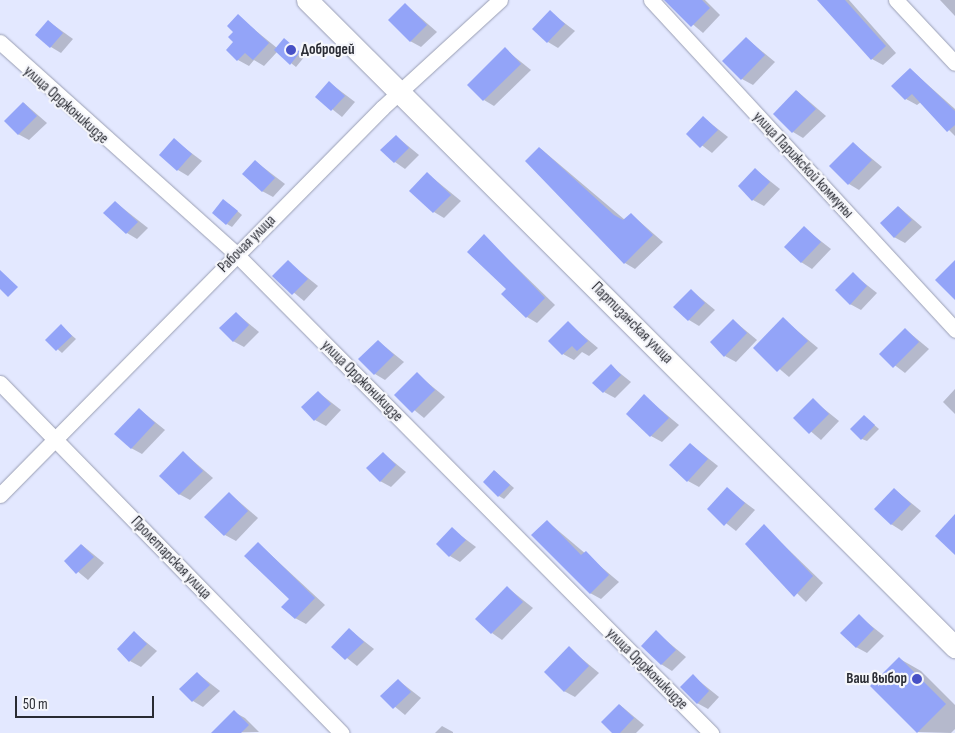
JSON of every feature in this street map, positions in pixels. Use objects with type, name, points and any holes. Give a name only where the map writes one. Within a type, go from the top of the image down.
[{"type":"main road","name":"Партизанская улица","points":[[307,0],[400,90],[955,647]]},
{"type":"street","name":"Рабочая улица","points":[[0,494],[400,90],[500,0]]},
{"type":"street","name":"улица Парижской коммуны","points":[[651,0],[955,330]]},
{"type":"street","points":[[896,0],[955,63]]},
{"type":"street","name":"улица Орджоникидзе","points":[[0,42],[236,254],[711,733]]},
{"type":"street","name":"Пролетарская улица","points":[[0,383],[341,733]]},
{"type":"building","points":[[664,0],[702,0],[710,8],[691,27]]},
{"type":"building","points":[[817,0],[845,0],[886,46],[871,60]]},
{"type":"building","points":[[405,3],[427,25],[410,42],[388,20]]},
{"type":"building","points":[[550,10],[565,24],[547,43],[532,29]]},
{"type":"building","points":[[238,14],[269,43],[253,60],[245,53],[237,61],[226,50],[233,42],[228,37],[233,32],[227,26]]},
{"type":"building","points":[[48,20],[63,33],[50,48],[35,35]]},
{"type":"building","points":[[746,37],[765,55],[741,80],[722,61]]},
{"type":"building","points":[[284,38],[300,52],[290,65],[274,50]]},
{"type":"building","points":[[505,47],[521,64],[483,101],[467,85]]},
{"type":"building","points":[[910,68],[955,111],[955,125],[947,132],[912,94],[905,100],[891,86]]},
{"type":"building","points":[[329,81],[345,96],[331,111],[315,97]]},
{"type":"building","points":[[796,90],[816,109],[792,133],[773,114]]},
{"type":"building","points":[[23,102],[37,116],[18,135],[4,121]]},
{"type":"building","points":[[703,116],[718,130],[700,148],[686,134]]},
{"type":"building","points":[[396,135],[409,148],[394,163],[380,150]]},
{"type":"building","points":[[174,138],[192,154],[177,171],[159,155]]},
{"type":"building","points":[[853,142],[872,160],[848,185],[829,166]]},
{"type":"building","points":[[539,147],[614,215],[623,220],[631,213],[653,235],[624,264],[525,161]]},
{"type":"building","points":[[255,160],[275,178],[262,192],[242,174]]},
{"type":"building","points":[[755,168],[770,182],[752,201],[738,186]]},
{"type":"building","points":[[427,172],[451,195],[433,213],[409,191]]},
{"type":"building","points":[[223,199],[238,211],[226,225],[212,213]]},
{"type":"building","points":[[115,201],[138,222],[126,234],[103,213]]},
{"type":"building","points":[[898,206],[912,220],[894,238],[880,223]]},
{"type":"building","points":[[804,226],[821,242],[801,263],[784,247]]},
{"type":"building","points":[[484,234],[545,298],[526,318],[501,294],[506,289],[467,252]]},
{"type":"building","points":[[288,260],[308,279],[292,295],[272,276]]},
{"type":"building","points":[[955,260],[955,300],[935,280]]},
{"type":"building","points":[[0,270],[18,287],[8,297],[0,289]]},
{"type":"building","points":[[853,272],[867,286],[850,305],[835,290]]},
{"type":"building","points":[[691,289],[705,303],[688,321],[673,307]]},
{"type":"building","points":[[236,312],[249,325],[233,342],[219,328]]},
{"type":"building","points":[[783,317],[808,341],[777,372],[753,348]]},
{"type":"building","points":[[733,319],[747,333],[724,357],[710,342]]},
{"type":"building","points":[[568,321],[588,341],[577,351],[572,346],[562,355],[548,341]]},
{"type":"building","points":[[61,324],[72,336],[56,351],[45,340]]},
{"type":"building","points":[[905,328],[919,342],[893,368],[879,354]]},
{"type":"building","points":[[378,340],[394,355],[374,375],[358,359]]},
{"type":"building","points":[[611,364],[621,375],[603,393],[592,383]]},
{"type":"building","points":[[417,372],[435,390],[412,413],[394,395]]},
{"type":"building","points":[[318,391],[331,404],[314,421],[301,407]]},
{"type":"building","points":[[644,394],[669,418],[650,437],[626,414]]},
{"type":"building","points":[[813,398],[829,414],[809,434],[793,418]]},
{"type":"building","points":[[139,408],[155,423],[131,449],[114,434]]},
{"type":"building","points":[[864,415],[875,425],[861,440],[850,429]]},
{"type":"building","points":[[690,443],[708,459],[687,482],[669,465]]},
{"type":"building","points":[[183,451],[203,471],[179,495],[159,476]]},
{"type":"building","points":[[383,452],[396,465],[380,482],[366,468]]},
{"type":"building","points":[[494,470],[510,485],[498,497],[483,482]]},
{"type":"building","points":[[727,487],[745,503],[724,526],[707,509]]},
{"type":"building","points":[[894,488],[911,504],[891,525],[874,509]]},
{"type":"building","points":[[229,492],[248,511],[224,536],[204,517]]},
{"type":"building","points":[[955,514],[955,555],[935,536]]},
{"type":"building","points":[[547,520],[581,555],[586,551],[609,575],[590,594],[531,535]]},
{"type":"building","points":[[764,524],[813,576],[794,597],[745,544]]},
{"type":"building","points":[[452,527],[466,540],[449,557],[436,544]]},
{"type":"building","points":[[258,542],[315,598],[295,619],[281,607],[289,599],[244,556]]},
{"type":"building","points":[[81,544],[94,557],[76,574],[64,561]]},
{"type":"building","points":[[507,586],[523,602],[491,634],[475,619]]},
{"type":"building","points":[[859,614],[874,629],[856,648],[840,633]]},
{"type":"building","points":[[349,628],[364,642],[345,660],[331,647]]},
{"type":"building","points":[[656,630],[676,650],[661,665],[641,646]]},
{"type":"building","points":[[134,631],[147,644],[129,662],[117,649]]},
{"type":"building","points":[[569,646],[589,666],[564,692],[544,672]]},
{"type":"building","points":[[899,657],[946,704],[917,733],[870,686]]},
{"type":"building","points":[[197,672],[210,685],[192,702],[179,689]]},
{"type":"building","points":[[693,674],[709,691],[697,704],[680,687]]},
{"type":"building","points":[[398,679],[411,692],[393,709],[380,696]]},
{"type":"building","points":[[619,704],[634,718],[620,733],[612,733],[601,722]]},
{"type":"building","points":[[234,710],[249,725],[241,733],[211,733]]},
{"type":"place","name":"Добродей","points":[[291,50]]},
{"type":"place","name":"Ваш выбор","points":[[917,679]]}]
